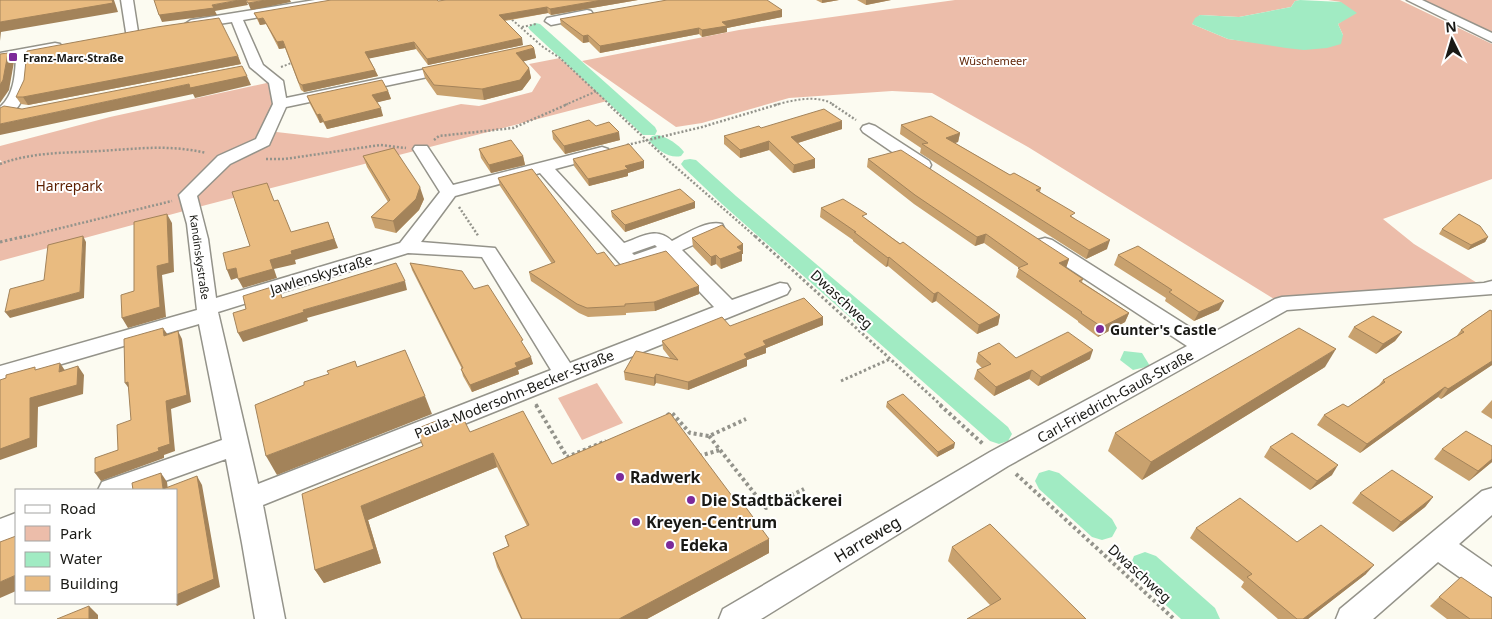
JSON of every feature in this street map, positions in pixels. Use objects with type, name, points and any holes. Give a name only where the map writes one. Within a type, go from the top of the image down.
[{"type":"street","points":[[127,0],[132,33]]},
{"type":"street","points":[[176,26],[236,18],[302,3],[334,0]]},
{"type":"street","points":[[1412,0],[1492,38]]},
{"type":"street","points":[[551,21],[599,12]]},
{"type":"street","points":[[236,18],[257,70],[276,81],[280,104],[409,77]]},
{"type":"street","points":[[0,57],[68,44]]},
{"type":"street","points":[[7,111],[19,93],[23,53]]},
{"type":"street","name":"Kandinskystraße","points":[[270,619],[207,311],[196,224],[188,195],[224,160],[263,142],[280,104]]},
{"type":"street","points":[[869,129],[942,178]]},
{"type":"street","points":[[407,248],[449,192],[624,146]]},
{"type":"street","points":[[421,149],[449,192]]},
{"type":"street","points":[[544,167],[620,251],[658,238],[728,309]]},
{"type":"street","points":[[670,249],[715,228]]},
{"type":"street","points":[[1032,236],[1205,347]]},
{"type":"street","name":"Jawlenskystraße","points":[[207,311],[407,248],[488,252]]},
{"type":"street","points":[[488,252],[565,374]]},
{"type":"street","name":"Paula-Modersohn-Becker-Straße","points":[[247,500],[780,289]]},
{"type":"street","name":"Carl-Friedrich-Gauß-Straße","points":[[999,459],[1282,304],[1490,289]]},
{"type":"street","name":"Kandinskystraße","points":[[0,374],[207,311]]},
{"type":"street","points":[[114,489],[235,445]]},
{"type":"street","name":"Harreweg","points":[[734,619],[999,459]]},
{"type":"street","points":[[1351,619],[1492,499]]},
{"type":"street","points":[[0,531],[15,525]]},
{"type":"street","points":[[1438,546],[1492,584]]},
{"type":"path","name":"Dwaschweg","points":[[503,11],[543,47],[560,58],[647,140],[804,279],[1174,619]]},
{"type":"path","points":[[537,48],[543,47]]},
{"type":"path","points":[[257,70],[302,58]]},
{"type":"path","points":[[624,146],[702,127],[792,100],[827,100],[869,129]]},
{"type":"path","points":[[1,162],[31,155],[169,148],[194,149],[224,160]]},
{"type":"path","points":[[449,192],[488,252]]},
{"type":"path","points":[[0,242],[83,224],[188,195]]},
{"type":"path","points":[[841,381],[890,359]]},
{"type":"path","points":[[527,389],[567,457],[611,439]]},
{"type":"path","points":[[663,416],[672,413],[690,433],[709,436],[746,419]]},
{"type":"path","points":[[709,436],[766,508],[804,489]]},
{"type":"path","points":[[695,458],[720,450]]},
{"type":"green space","name":"Wüschemeer","points":[[955,0],[1300,0],[1295,1],[1291,7],[1239,17],[1200,15],[1192,24],[1228,39],[1260,43],[1343,35],[1338,24],[1345,19],[1341,2],[1328,0],[1400,0],[1492,44],[1492,179],[1383,219],[1414,244],[1487,289],[1282,304],[1028,147],[932,93],[892,91],[789,98],[702,123],[676,127],[582,61],[739,30]]},
{"type":"green space","points":[[1419,0],[1492,0],[1492,34]]},
{"type":"green space","name":"Harrepark","points":[[560,58],[607,101],[206,205],[0,261],[0,162],[2,162],[0,160],[0,146],[110,117],[276,81],[280,104],[268,131],[328,138],[461,104],[479,106],[532,92],[541,77],[529,64]]},
{"type":"green space","points":[[597,383],[623,423],[582,440],[558,398]]},
{"type":"water","points":[[1295,1],[1341,2],[1357,13],[1338,24],[1343,35],[1341,44],[1327,48],[1304,50],[1286,48],[1228,39],[1192,24],[1195,18],[1200,15],[1239,17],[1291,7]]},
{"type":"water","points":[[1124,351],[1142,353],[1150,366],[1133,370],[1120,360]]},
{"type":"building","points":[[0,0],[112,0],[113,3],[0,22]]},
{"type":"building","points":[[154,0],[239,0],[212,5],[214,8],[159,15]]},
{"type":"building","points":[[246,0],[266,0],[248,3]]},
{"type":"building","points":[[331,0],[602,0],[499,15],[522,38],[427,59],[414,42],[365,52],[375,70],[302,85],[299,83],[283,41],[277,42],[263,18],[258,19],[254,13]]},
{"type":"building","points":[[667,0],[767,0],[782,10],[722,22],[727,26],[702,30],[699,28],[600,46],[588,35],[583,36],[560,19]]},
{"type":"building","points":[[219,18],[238,56],[16,97],[24,80],[27,51],[157,27]]},
{"type":"building","points":[[531,45],[534,48],[516,53],[529,68],[520,80],[482,89],[434,85],[422,68]]},
{"type":"building","points":[[8,53],[3,80],[0,85],[0,54]]},
{"type":"building","points":[[242,66],[247,76],[190,88],[189,84],[0,124],[0,108],[4,106],[22,109]]},
{"type":"building","points":[[382,80],[388,91],[372,95],[381,108],[324,122],[320,114],[317,115],[307,96]]},
{"type":"building","points":[[824,109],[842,121],[791,137],[815,159],[794,165],[769,141],[740,150],[724,136],[759,126],[761,128]]},
{"type":"building","points":[[931,116],[960,133],[946,138],[1010,175],[1014,173],[1041,188],[1036,190],[1075,213],[1070,216],[1110,240],[1089,250],[922,144],[928,143],[901,125]]},
{"type":"building","points":[[589,120],[596,126],[609,122],[619,132],[564,146],[552,131]]},
{"type":"building","points":[[511,140],[523,156],[489,165],[479,149]]},
{"type":"building","points":[[629,144],[644,161],[625,166],[628,169],[588,179],[573,159]]},
{"type":"building","points":[[394,148],[420,187],[416,199],[393,221],[371,217],[390,200],[363,156]]},
{"type":"building","points":[[901,150],[1069,259],[1059,263],[1083,279],[1079,281],[1129,313],[1102,327],[1018,268],[1028,264],[986,234],[977,237],[915,195],[868,159]]},
{"type":"building","points":[[532,169],[597,254],[604,252],[615,266],[666,251],[699,286],[654,302],[587,308],[577,304],[529,272],[555,262],[498,178]]},
{"type":"building","points":[[267,183],[274,201],[278,200],[291,232],[328,222],[334,239],[291,251],[292,254],[270,260],[273,269],[238,279],[236,268],[227,270],[223,253],[250,246],[232,192]]},
{"type":"building","points":[[680,189],[695,202],[625,225],[611,211]]},
{"type":"building","points":[[843,199],[867,214],[862,216],[900,244],[903,242],[1000,315],[979,325],[938,292],[934,294],[889,257],[821,208]]},
{"type":"building","points":[[167,214],[169,263],[157,266],[160,307],[122,318],[121,295],[134,291],[134,222]]},
{"type":"building","points":[[1459,214],[1480,226],[1488,237],[1471,245],[1442,229]]},
{"type":"building","points":[[722,225],[743,244],[737,247],[742,251],[720,259],[716,255],[711,257],[692,238]]},
{"type":"building","points":[[83,236],[80,292],[5,312],[10,289],[44,280],[48,245]]},
{"type":"building","points":[[1138,246],[1224,301],[1199,312],[1169,292],[1172,290],[1118,255]]},
{"type":"building","points":[[396,263],[405,281],[303,310],[304,312],[238,333],[233,313],[246,309],[243,296],[278,285],[282,298]]},
{"type":"building","points":[[410,263],[462,271],[474,289],[488,285],[523,340],[521,341],[531,357],[515,363],[517,367],[470,385]]},
{"type":"building","points":[[804,298],[823,317],[763,341],[766,345],[744,354],[747,358],[688,382],[656,374],[654,378],[624,372],[636,351],[678,360],[662,341],[722,317],[730,326]]},
{"type":"building","points":[[1490,310],[1492,311],[1492,361],[1448,389],[1445,387],[1367,444],[1324,415],[1343,404],[1348,407],[1385,382],[1383,380],[1464,332],[1461,330]]},
{"type":"building","points":[[1373,316],[1402,332],[1383,344],[1354,327]]},
{"type":"building","points":[[163,328],[164,336],[178,331],[187,395],[166,401],[170,444],[158,448],[159,451],[95,473],[95,458],[118,450],[117,425],[131,420],[128,382],[125,383],[124,339]]},
{"type":"building","points":[[1299,328],[1336,349],[1151,462],[1115,433]]},
{"type":"building","points":[[1068,332],[1093,350],[1041,377],[1032,370],[996,387],[977,370],[991,364],[978,353],[999,343],[1016,358]]},
{"type":"building","points":[[405,350],[425,396],[266,456],[255,405],[304,385],[304,382],[329,374],[327,371],[355,361],[357,367]]},
{"type":"building","points":[[60,363],[59,372],[78,366],[77,385],[30,398],[30,438],[0,449],[0,380],[6,378],[6,375],[35,367],[35,370]]},
{"type":"building","points":[[903,394],[955,443],[938,452],[887,402]]},
{"type":"building","name":"Kreyen-Centrum","points":[[523,411],[552,464],[670,413],[735,500],[739,498],[769,539],[619,619],[522,619],[493,553],[509,546],[505,536],[529,525],[493,453],[361,506],[374,549],[315,570],[302,494],[423,446],[416,429],[436,421],[439,428],[463,418],[470,432]]},
{"type":"building","points":[[1466,431],[1492,446],[1492,459],[1478,471],[1442,449]]},
{"type":"building","points":[[1292,433],[1338,465],[1317,481],[1270,447]]},
{"type":"building","points":[[1392,470],[1433,497],[1401,522],[1360,493]]},
{"type":"building","points":[[161,473],[163,489],[133,489],[132,483]]},
{"type":"building","points":[[197,476],[214,579],[178,594],[178,489],[163,489]]},
{"type":"building","points":[[1240,498],[1297,542],[1321,525],[1374,565],[1303,619],[1297,619],[1247,577],[1252,574],[1196,528]]},
{"type":"building","points":[[990,524],[1086,619],[967,619],[1001,599],[952,547]]},
{"type":"building","points":[[15,536],[15,575],[0,582],[0,542]]},
{"type":"building","points":[[1461,577],[1492,598],[1492,619],[1470,619],[1439,597]]},
{"type":"building","points":[[89,606],[89,619],[57,619]]},
{"type":"waterway","points":[[535,27],[649,131]]},
{"type":"waterway","points":[[658,140],[675,152]]},
{"type":"waterway","points":[[690,164],[999,434]]},
{"type":"waterway","points":[[1049,481],[1102,528]]},
{"type":"waterway","points":[[1145,566],[1204,619]]},
{"type":"place","name":"Franz-Marc-Straße","points":[[13,57]]},
{"type":"place","name":"Gunter's Castle","points":[[1100,329]]},
{"type":"place","name":"Radwerk","points":[[620,477]]},
{"type":"place","name":"Die Stadtbäckerei","points":[[691,500]]},
{"type":"place","name":"Kreyen-Centrum","points":[[636,522]]},
{"type":"place","name":"Edeka","points":[[670,545]]}]
